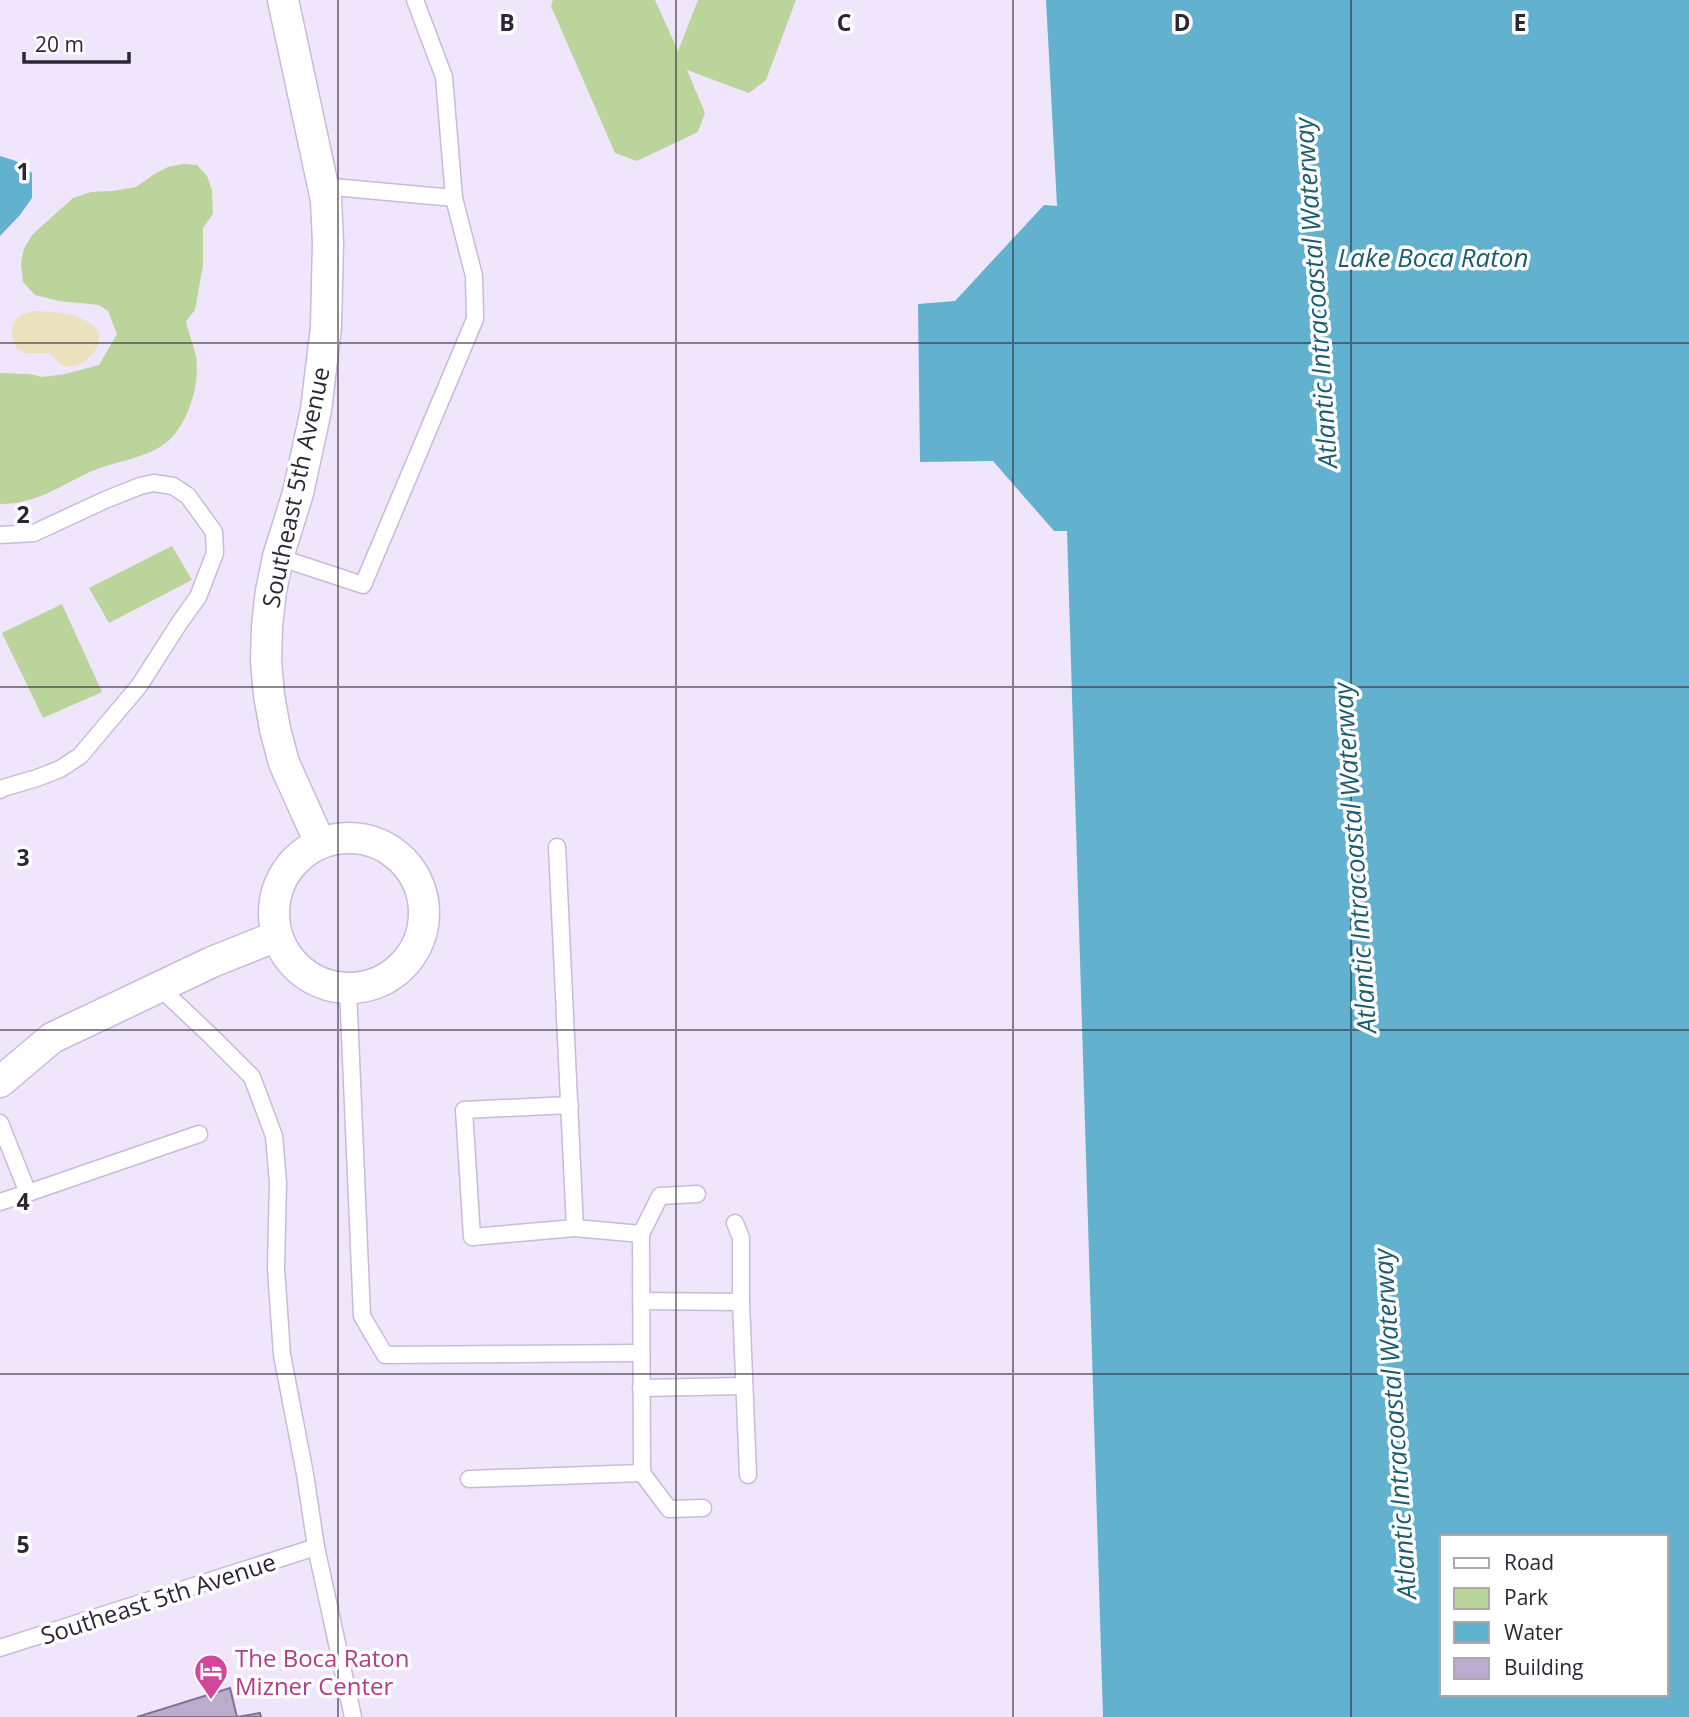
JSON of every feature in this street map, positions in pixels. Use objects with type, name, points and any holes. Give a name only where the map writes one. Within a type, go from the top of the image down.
[{"type":"street","name":"Southeast 5th Avenue","points":[[282,0],[326,200],[326,327],[316,410],[298,493],[278,557],[271,591],[266,661],[269,695],[284,763],[320,843]]},
{"type":"street","points":[[344,838],[369,840],[390,850],[408,866],[421,887],[425,911],[422,935],[411,956],[394,974],[372,985],[348,988],[325,984],[304,974],[287,957],[277,936],[274,914],[281,881],[301,855],[320,843],[344,838]]},
{"type":"street","points":[[0,1082],[52,1038],[212,962],[277,936]]},
{"type":"lane","points":[[278,557],[363,586],[475,319],[474,276],[454,198],[444,77],[415,0]]},
{"type":"lane","points":[[322,186],[454,198]]},
{"type":"lane","points":[[0,536],[34,533],[105,500],[154,482],[173,486],[188,496],[214,532],[215,553],[198,597],[146,675],[80,756],[60,769],[0,790]]},
{"type":"lane","points":[[557,847],[575,1228]]},
{"type":"lane","points":[[159,987],[252,1077],[274,1136],[278,1182],[276,1268],[282,1355],[316,1548],[353,1717]]},
{"type":"lane","points":[[348,988],[362,1316],[385,1355],[641,1353]]},
{"type":"lane","points":[[570,1105],[464,1110],[472,1237],[575,1228],[640,1234]]},
{"type":"lane","points":[[0,1123],[28,1193]]},
{"type":"lane","points":[[0,1202],[199,1134]]},
{"type":"lane","points":[[697,1194],[660,1196],[640,1234],[642,1473],[669,1509],[703,1507]]},
{"type":"lane","points":[[735,1223],[741,1238],[748,1475]]},
{"type":"lane","points":[[641,1301],[741,1302]]},
{"type":"lane","points":[[641,1388],[744,1386]]},
{"type":"lane","points":[[469,1479],[642,1473]]},
{"type":"lane","name":"Southeast 5th Avenue","points":[[0,1648],[316,1548]]},
{"type":"green space","points":[[553,0],[655,0],[678,51],[698,0],[796,0],[766,80],[749,93],[687,70],[705,113],[698,132],[637,161],[615,153],[551,6]]},
{"type":"green space","points":[[197,165],[207,176],[212,190],[213,214],[203,228],[203,265],[195,310],[186,321],[197,368],[194,394],[184,419],[169,440],[152,451],[90,472],[36,498],[0,504],[0,373],[42,377],[99,365],[117,334],[108,311],[99,305],[59,301],[35,295],[23,282],[21,263],[24,248],[33,234],[73,198],[91,192],[136,187],[168,167]]},
{"type":"green space","points":[[172,546],[192,580],[109,623],[89,588]]},
{"type":"green space","points":[[62,604],[102,692],[43,718],[2,633]]},
{"type":"sand","points":[[34,311],[69,314],[88,322],[96,329],[99,338],[93,354],[78,365],[70,366],[62,365],[50,353],[25,353],[17,349],[12,326],[20,316]]},
{"type":"water","name":"Lake Boca Raton","points":[[1046,0],[1689,0],[1689,1717],[1103,1717],[1067,531],[1054,531],[993,461],[920,462],[918,304],[955,301],[1044,205],[1057,206]]},
{"type":"water","points":[[0,156],[16,161],[32,173],[32,198],[0,236]]},
{"type":"building","name":"The Boca Raton Mizner Center","points":[[230,1688],[237,1717],[137,1717]]},
{"type":"building","points":[[260,1713],[261,1717],[237,1717]]},
{"type":"place","name":"The Boca Raton Mizner Center","points":[[211,1701]]},
{"type":"water label","name":"Atlantic Intracoastal Waterway","points":[[1315,293]]},
{"type":"water label","name":"Atlantic Intracoastal Waterway","points":[[1354,858]]},
{"type":"water label","name":"Atlantic Intracoastal Waterway","points":[[1394,1424]]}]
